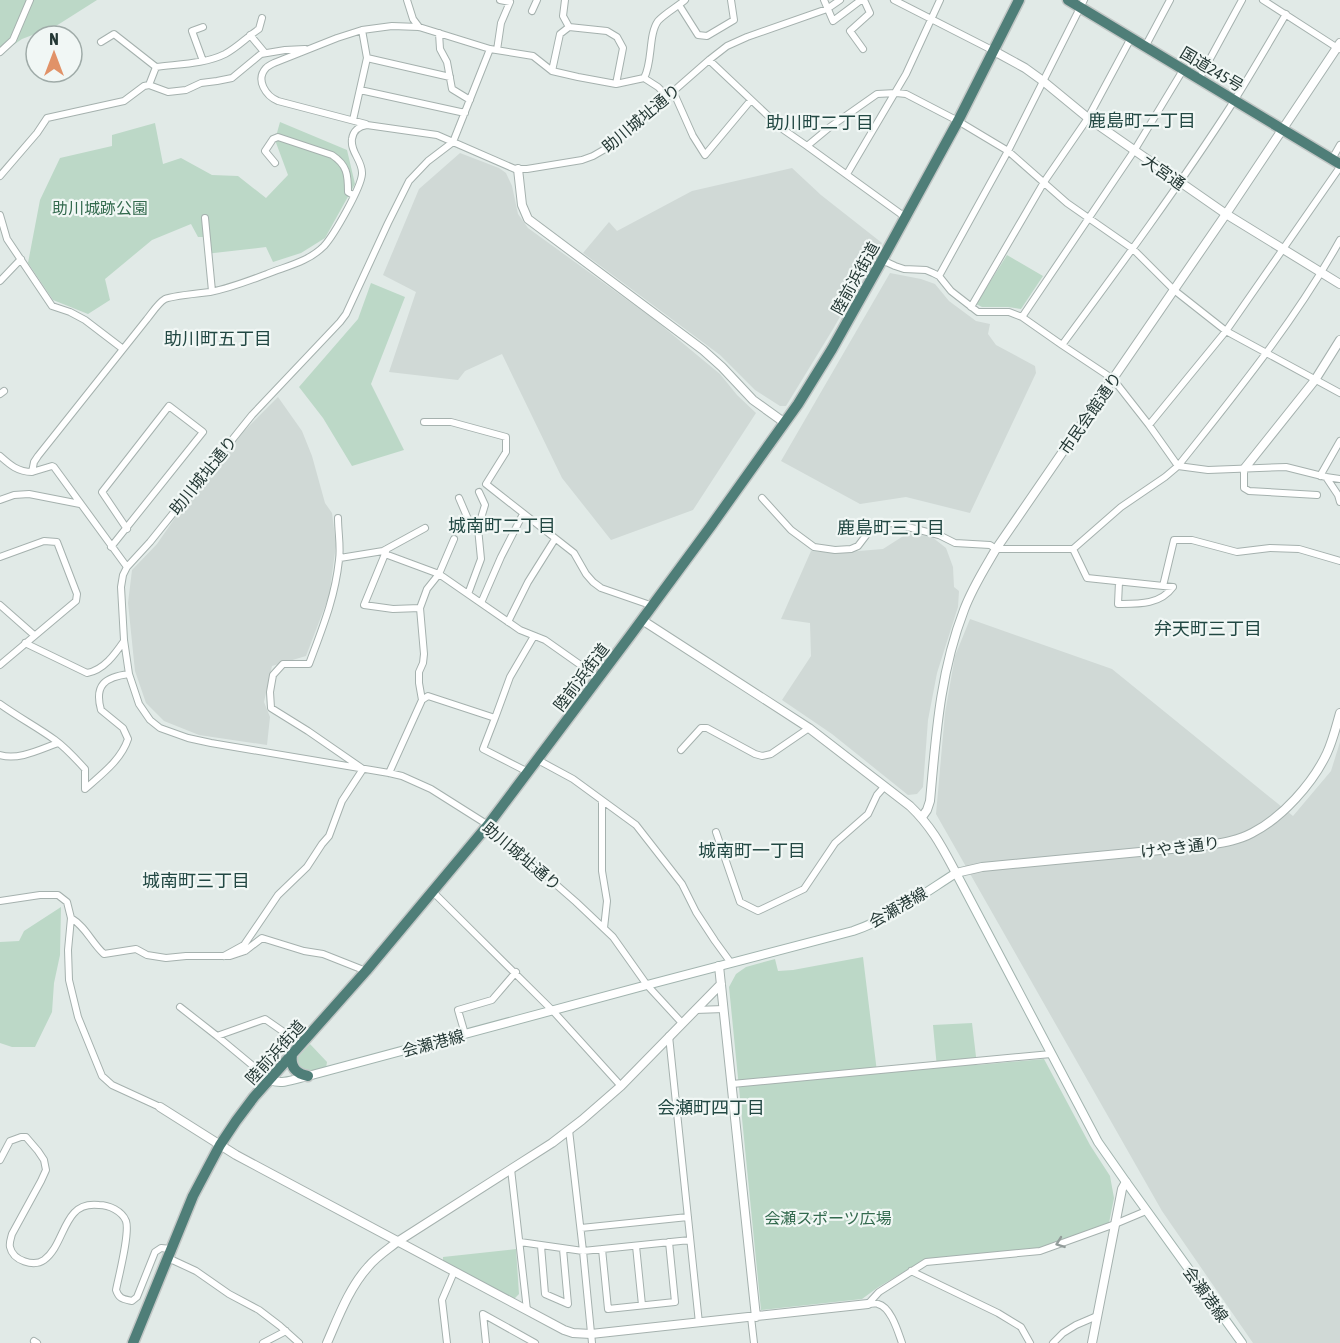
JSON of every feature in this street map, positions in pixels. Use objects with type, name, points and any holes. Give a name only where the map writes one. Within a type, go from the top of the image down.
[{"type":"highway","name":"陸前浜街道","points":[[133,1343],[193,1196],[220,1145],[236,1121],[488,825],[653,606],[786,423],[818,373],[882,260],[958,121],[1019,0]]},
{"type":"highway","name":"国道245号","points":[[1068,0],[1082,4],[1145,47],[1337,164]]},
{"type":"highway","points":[[292,1054],[294,1068],[308,1076]]},
{"type":"main road","name":"会瀬港線","points":[[270,1080],[282,1082],[308,1076],[853,931],[891,914],[956,873],[1098,1142],[1242,1343]]},
{"type":"street","points":[[0,52],[13,40],[30,0]]},
{"type":"street","points":[[407,0],[413,19],[419,27]]},
{"type":"street","points":[[500,0],[510,2],[493,49],[453,142],[431,134],[367,125],[278,101],[271,98],[263,87],[262,80],[266,67],[274,63],[362,30],[392,26],[419,27],[493,49],[533,56],[552,70],[616,84],[644,78],[667,96]]},
{"type":"street","points":[[532,11],[537,0]]},
{"type":"street","points":[[565,0],[563,16],[569,27]]},
{"type":"street","points":[[644,78],[648,70],[652,37],[658,22],[685,0]]},
{"type":"street","points":[[679,5],[698,35],[706,36],[734,20],[731,0]]},
{"type":"street","points":[[824,0],[833,21],[863,0],[870,13],[850,31],[863,49]]},
{"type":"street","name":"助川城址通り","points":[[682,1023],[647,985],[604,928],[488,825],[431,789],[402,776],[389,773],[211,743],[160,728],[145,713],[136,697],[129,674],[124,640],[121,587],[127,567],[150,542],[252,414],[346,314],[409,181],[428,161],[453,142],[518,169],[567,163],[593,156],[612,145],[728,46],[827,9],[840,0]]},
{"type":"street","points":[[894,0],[994,51]]},
{"type":"street","points":[[847,174],[896,93],[940,0]]},
{"type":"street","points":[[1145,47],[1170,0]]},
{"type":"street","points":[[1199,79],[1242,0]]},
{"type":"street","points":[[1263,0],[1339,47]]},
{"type":"street","points":[[939,276],[1008,151],[1082,4]]},
{"type":"street","points":[[1062,345],[1180,183],[1286,14]]},
{"type":"street","points":[[101,42],[114,34],[156,67],[202,61],[222,55],[238,46],[259,29],[262,18]]},
{"type":"street","points":[[202,61],[192,31],[203,27]]},
{"type":"street","points":[[552,70],[560,34],[569,27],[607,31],[616,37],[623,48],[616,84]]},
{"type":"street","points":[[353,120],[367,58],[362,30]]},
{"type":"street","points":[[439,33],[440,49],[447,62],[452,89],[470,100]]},
{"type":"street","points":[[250,35],[265,53]]},
{"type":"street","points":[[971,307],[1044,182],[1088,118],[1131,38]]},
{"type":"street","name":"市民会館通り","points":[[922,817],[930,801],[938,718],[947,664],[964,609],[979,577],[1339,47]]},
{"type":"street","points":[[0,176],[47,118],[124,101],[144,86],[149,85],[168,92],[186,90],[201,83],[232,78],[261,54],[309,49]]},
{"type":"street","name":"大宮通","points":[[994,51],[1025,68],[1088,118],[1226,214],[1340,284]]},
{"type":"street","points":[[367,58],[450,77]]},
{"type":"street","points":[[709,60],[781,128],[905,218]]},
{"type":"street","points":[[149,85],[156,67]]},
{"type":"street","points":[[1022,317],[1134,150],[1183,70]]},
{"type":"street","points":[[360,90],[465,113]]},
{"type":"street","points":[[673,91],[693,136],[705,155],[751,100]]},
{"type":"street","points":[[807,146],[877,94],[906,94],[1008,151],[1067,203],[1133,249],[1174,290],[1226,331],[1340,393]]},
{"type":"street","points":[[32,472],[38,456],[154,310],[166,299],[234,287],[286,268],[306,259],[323,247],[336,231],[362,173],[352,139],[356,130],[367,125]]},
{"type":"street","points":[[275,163],[265,151],[273,139],[278,137],[332,155],[346,169],[348,192],[353,195]]},
{"type":"street","points":[[1149,424],[1226,331],[1283,249],[1337,164],[1340,145]]},
{"type":"street","points":[[518,169],[522,205],[528,219],[703,350],[753,400],[786,423]]},
{"type":"street","points":[[0,215],[7,239],[52,306],[85,320],[123,349]]},
{"type":"street","points":[[205,218],[212,291]]},
{"type":"street","points":[[762,498],[791,530],[814,547],[835,550],[851,549],[858,546],[874,525],[892,523],[939,535],[955,543],[990,544],[996,549],[1073,549],[1121,507],[1178,466],[1267,353],[1322,273],[1340,240]]},
{"type":"street","points":[[0,280],[21,259]]},
{"type":"street","points":[[882,260],[904,269],[926,270],[939,276],[951,291],[978,312],[1009,312],[1022,317],[1113,379],[1149,424],[1178,466],[1208,470],[1286,467],[1323,477],[1340,478]]},
{"type":"street","points":[[1317,495],[1249,491],[1244,488],[1244,469],[1315,380],[1340,340]]},
{"type":"street","points":[[111,547],[127,529],[203,432],[170,406],[102,492],[127,529]]},
{"type":"street","points":[[424,422],[451,422],[506,437],[506,452],[486,484],[574,553],[592,582],[601,588],[653,606]]},
{"type":"street","points":[[1323,477],[1340,441]]},
{"type":"street","points":[[0,456],[12,468],[26,472],[52,465],[127,567]]},
{"type":"street","points":[[1323,477],[1339,497]]},
{"type":"street","points":[[468,594],[482,559],[478,528],[485,505],[479,492]]},
{"type":"street","points":[[0,500],[14,495],[29,494],[80,504]]},
{"type":"street","points":[[459,498],[468,519],[478,528]]},
{"type":"street","points":[[481,603],[523,514]]},
{"type":"street","points":[[224,956],[244,945],[278,895],[307,867],[330,836],[342,801],[363,769],[271,708],[270,692],[273,675],[283,664],[309,664],[332,601],[340,558],[338,518]]},
{"type":"street","points":[[340,558],[386,551],[425,528]]},
{"type":"street","points":[[508,622],[528,582],[555,538]]},
{"type":"street","points":[[422,700],[418,683],[424,654],[420,608],[427,589],[439,574],[454,539]]},
{"type":"street","points":[[1164,586],[1174,540],[1192,540],[1237,552],[1270,548],[1299,549],[1340,561]]},
{"type":"street","points":[[0,557],[44,541],[57,542],[77,594],[76,601],[0,665]]},
{"type":"street","points":[[1073,549],[1087,578],[1173,587],[1168,594],[1143,604],[1118,604],[1119,582]]},
{"type":"street","points":[[386,551],[439,574],[520,630],[545,640],[599,678]]},
{"type":"street","points":[[386,551],[364,605],[393,609],[420,608]]},
{"type":"street","points":[[0,605],[34,635]]},
{"type":"street","points":[[642,620],[809,728],[910,806],[934,833],[956,873]]},
{"type":"street","points":[[528,772],[483,749],[510,677],[534,636]]},
{"type":"street","points":[[25,643],[87,673],[93,672],[112,658],[124,640]]},
{"type":"street","points":[[0,704],[58,742],[85,769],[85,789],[108,769],[125,748],[128,739],[123,728],[100,710],[98,695],[101,686],[108,680],[129,674]]},
{"type":"street","points":[[389,773],[422,700],[428,696],[495,718]]},
{"type":"street","name":"けやき通り","points":[[956,873],[982,867],[1203,846],[1236,839],[1251,833],[1282,812],[1315,774],[1334,738],[1340,713]]},
{"type":"street","points":[[681,750],[701,728],[706,728],[762,756],[771,754],[809,728]]},
{"type":"street","points":[[0,755],[6,757],[27,754],[58,742]]},
{"type":"street","points":[[538,760],[573,779],[636,825],[682,884],[696,912],[731,963]]},
{"type":"street","points":[[716,832],[740,902],[758,911],[804,889],[835,843],[868,814],[877,795],[884,787]]},
{"type":"street","points":[[602,801],[602,871],[607,902],[604,928]]},
{"type":"street","points":[[433,892],[554,1011],[621,1086]]},
{"type":"street","points":[[0,901],[40,895],[58,895],[67,902],[71,918],[68,950],[69,980],[78,1017],[102,1076],[112,1085],[160,1107],[236,1155],[573,1334],[591,1334],[878,1303],[891,1315],[902,1343]]},
{"type":"street","points":[[71,918],[82,924],[94,945],[104,954],[136,949],[147,955],[166,958],[230,956],[245,951],[262,938],[304,951],[323,954],[366,971]]},
{"type":"street","points":[[719,966],[754,1317],[754,1343]]},
{"type":"street","points":[[465,1034],[459,1010],[492,1000],[516,972]]},
{"type":"street","points":[[327,1343],[360,1276],[376,1258],[569,1130],[621,1086],[721,984]]},
{"type":"street","points":[[180,1007],[270,1080]]},
{"type":"street","points":[[695,1010],[724,1010]]},
{"type":"street","points":[[217,1036],[265,1019],[301,1044]]},
{"type":"street","points":[[669,1036],[699,1323]]},
{"type":"street","points":[[732,1084],[1052,1054]]},
{"type":"street","points":[[569,1130],[592,1343]]},
{"type":"street","points":[[0,1160],[10,1141],[21,1137],[26,1137],[44,1160],[46,1170],[10,1242],[10,1248],[21,1260],[35,1263],[42,1261],[49,1256],[74,1213],[90,1204],[105,1205],[122,1214],[126,1222],[127,1232],[116,1290],[122,1299],[132,1301],[137,1297],[155,1252],[161,1248],[229,1294],[259,1310],[299,1343]]},
{"type":"street","points":[[512,1169],[527,1310]]},
{"type":"street","points":[[1092,1343],[1122,1189],[1126,1182]]},
{"type":"street","points":[[868,1304],[879,1292],[926,1262],[1040,1251],[1146,1211]]},
{"type":"street","points":[[581,1228],[688,1217]]},
{"type":"street","points":[[519,1242],[583,1251],[690,1240]]},
{"type":"street","points":[[602,1249],[608,1309],[675,1302],[669,1242]]},
{"type":"street","points":[[541,1246],[545,1294],[567,1304],[562,1249]]},
{"type":"street","points":[[636,1246],[642,1305]]},
{"type":"street","points":[[911,1271],[998,1313],[1021,1327],[1030,1343]]},
{"type":"street","points":[[447,1343],[442,1300],[454,1272]]},
{"type":"street","points":[[486,1343],[483,1314],[535,1343]]},
{"type":"street","points":[[1053,1343],[1076,1325],[1097,1316]]},
{"type":"street","points":[[263,1343],[286,1331]]},
{"type":"street","points":[[520,1335],[521,1343]]},
{"type":"shaded area","points":[[460,153],[506,173],[512,186],[518,214],[528,228],[655,320],[720,374],[756,413],[693,510],[611,540],[562,478],[502,354],[465,371],[458,380],[389,372],[416,292],[383,275],[419,189]]},
{"type":"shaded area","points":[[792,168],[821,195],[882,243],[786,406],[780,406],[755,390],[720,355],[583,253],[609,222],[617,231],[692,191]]},
{"type":"shaded area","points":[[890,273],[935,284],[949,301],[976,321],[990,324],[988,334],[996,345],[1035,366],[1036,373],[970,513],[906,497],[860,504],[781,461]]},
{"type":"shaded area","points":[[278,397],[302,431],[312,456],[325,503],[332,513],[336,545],[329,596],[306,656],[272,666],[264,702],[270,717],[267,745],[199,735],[164,721],[146,703],[135,671],[128,603],[132,570],[157,544],[179,512],[244,431]]},
{"type":"shaded area","points":[[908,533],[932,537],[946,548],[953,567],[954,587],[959,591],[958,607],[937,673],[928,720],[923,787],[917,794],[908,795],[832,734],[782,700],[811,656],[810,623],[781,619],[811,551],[835,553],[883,549]]},
{"type":"shaded area","points":[[970,619],[1112,669],[1293,816],[1331,771],[1340,742],[1340,1343],[1253,1343],[1162,1211],[936,814],[945,713],[955,656]]},
{"type":"green space","points":[[0,0],[97,0],[59,24],[24,24],[24,38],[0,54]]},
{"type":"green space","name":"助川城跡公園","points":[[280,122],[347,150],[355,184],[325,238],[301,253],[273,262],[266,247],[205,254],[204,237],[198,237],[191,224],[152,240],[105,279],[110,300],[88,314],[53,300],[28,263],[40,200],[60,158],[112,146],[112,135],[155,123],[163,164],[181,158],[212,175],[238,176],[266,198],[288,175],[275,140]]},
{"type":"green space","points":[[1007,255],[1043,276],[1021,309],[982,307],[976,304]]},
{"type":"green space","points":[[371,283],[405,297],[371,384],[404,450],[352,466],[323,418],[299,387],[358,319]]},
{"type":"green space","points":[[61,907],[60,955],[54,983],[52,1012],[35,1047],[12,1047],[0,1043],[0,942],[19,941],[24,931]]},
{"type":"green space","name":"会瀬スポーツ広場","points":[[863,957],[877,1072],[937,1068],[933,1025],[972,1023],[977,1065],[1044,1059],[1090,1145],[1110,1176],[1114,1198],[1109,1223],[1039,1248],[925,1259],[862,1299],[761,1310],[729,987],[736,974],[746,967],[775,959],[778,971]]},
{"type":"green space","points":[[310,1044],[327,1062],[326,1068],[307,1073],[298,1067],[296,1059]]},
{"type":"green space","points":[[516,1249],[519,1294],[514,1299],[443,1262],[443,1257]]},
{"type":"district","name":"鹿島町二丁目","points":[[1142,120]]},
{"type":"district","name":"助川町二丁目","points":[[820,122]]},
{"type":"district","name":"助川町五丁目","points":[[218,338]]},
{"type":"district","name":"城南町二丁目","points":[[502,525]]},
{"type":"district","name":"鹿島町三丁目","points":[[891,527]]},
{"type":"district","name":"弁天町三丁目","points":[[1208,628]]},
{"type":"district","name":"城南町一丁目","points":[[752,850]]},
{"type":"district","name":"城南町三丁目","points":[[196,880]]},
{"type":"district","name":"会瀬町四丁目","points":[[711,1107]]}]
